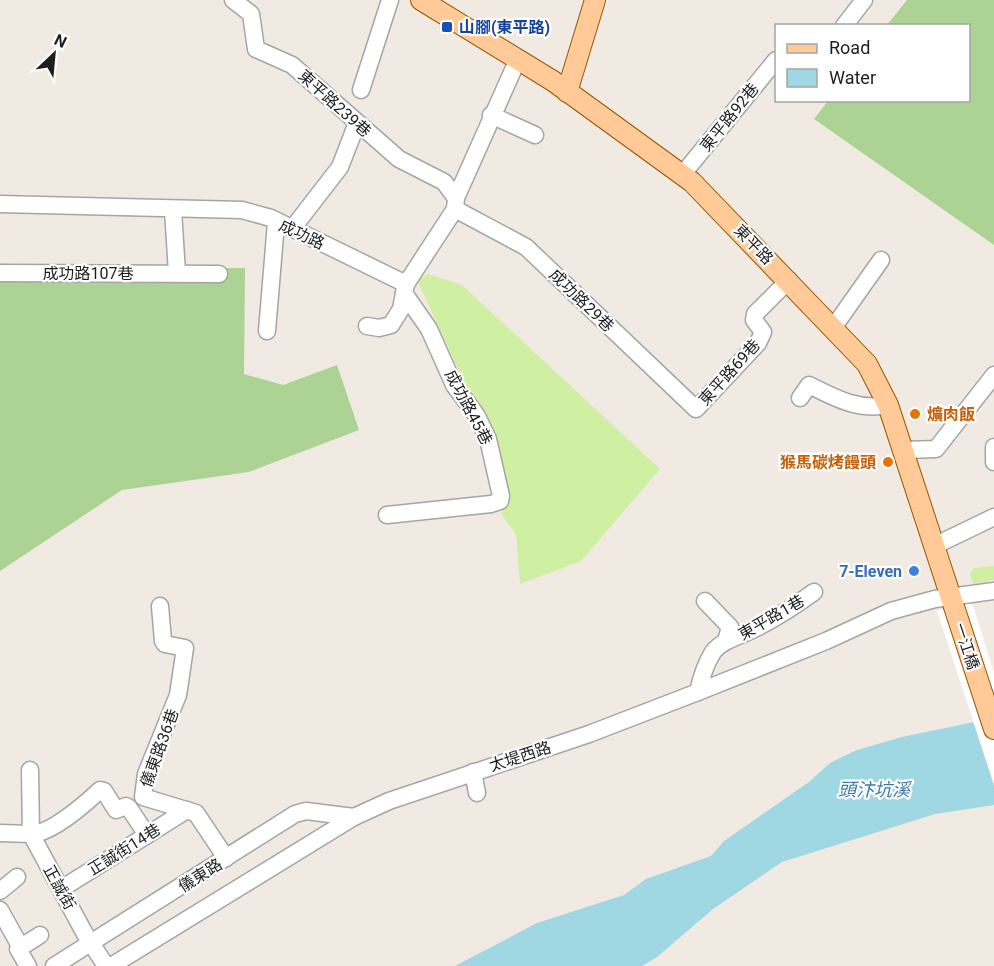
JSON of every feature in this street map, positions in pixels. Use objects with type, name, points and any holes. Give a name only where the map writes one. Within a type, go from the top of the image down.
[{"type":"main road","name":"東平路","points":[[421,0],[567,92],[700,189],[867,364],[888,405],[952,597]]},
{"type":"main road","points":[[567,92],[595,0]]},
{"type":"main road","name":"一江橋","points":[[952,597],[994,729]]},
{"type":"street","name":"東平路239巷","points":[[233,0],[250,14],[256,49],[292,64],[399,159],[444,182],[455,203]]},
{"type":"street","points":[[360,71],[382,0]]},
{"type":"street","points":[[361,90],[390,0]]},
{"type":"street","points":[[846,24],[864,0]]},
{"type":"street","points":[[367,326],[379,328],[391,325],[401,309],[405,288],[455,203],[491,115],[518,59]]},
{"type":"street","name":"東平路92巷","points":[[682,175],[775,62]]},
{"type":"street","points":[[491,115],[535,135]]},
{"type":"street","points":[[292,229],[340,167],[357,123]]},
{"type":"street","name":"成功路29巷","points":[[455,203],[526,247],[696,409]]},
{"type":"street","name":"成功路","points":[[0,204],[242,210],[271,218],[276,223],[292,229],[405,288]]},
{"type":"street","points":[[173,210],[177,273]]},
{"type":"street","points":[[267,331],[276,223]]},
{"type":"street","points":[[833,328],[881,260]]},
{"type":"street","name":"成功路107巷","points":[[0,273],[219,274]]},
{"type":"street","name":"東平路69巷","points":[[696,409],[758,343],[763,332],[754,320],[755,314],[789,280]]},
{"type":"street","name":"成功路45巷","points":[[387,515],[491,504],[500,501],[501,496],[488,439],[477,416],[454,385],[429,329],[405,288]]},
{"type":"street","points":[[903,450],[936,448],[994,375]]},
{"type":"street","points":[[800,398],[809,385],[857,406],[872,409],[888,405]]},
{"type":"street","points":[[994,447],[994,462]]},
{"type":"street","points":[[934,546],[994,517]]},
{"type":"street","name":"東平路1巷","points":[[698,692],[714,651],[726,641],[757,628],[814,591]]},
{"type":"street","name":"太堤西路","points":[[111,966],[354,817],[389,801],[589,734],[826,641],[891,611],[921,602],[994,591]]},
{"type":"street","name":"東平路1巷","points":[[705,601],[730,627],[726,641]]},
{"type":"street","name":"儀東路36巷","points":[[160,606],[163,641],[165,644],[185,648],[178,694],[146,774],[143,796],[196,813],[226,858]]},
{"type":"street","points":[[30,770],[31,834]]},
{"type":"street","points":[[473,772],[477,793]]},
{"type":"street","points":[[0,833],[40,834],[86,804],[100,790],[104,791],[117,810],[126,806],[129,808],[147,835]]},
{"type":"street","name":"正誠街14巷","points":[[61,889],[187,810]]},
{"type":"street","name":"儀東路","points":[[54,966],[303,811],[354,817]]},
{"type":"street","name":"正誠街","points":[[31,834],[106,966]]},
{"type":"street","points":[[0,891],[17,877]]},
{"type":"street","points":[[0,910],[28,966]]},
{"type":"street","points":[[20,946],[40,935]]},
{"type":"green space","points":[[907,0],[994,0],[994,245],[814,119],[827,102],[970,102],[970,24],[888,24]]},
{"type":"green space","points":[[245,268],[244,374],[283,385],[337,365],[359,430],[249,472],[122,490],[0,571],[0,269]]},
{"type":"green space","points":[[428,274],[462,285],[660,469],[581,561],[520,584],[516,534],[501,514],[510,495],[499,457],[417,280]]},
{"type":"green space","points":[[994,566],[994,580],[973,584],[970,574],[974,568]]},
{"type":"water","name":"頭汴坑溪","points":[[994,718],[994,805],[935,814],[782,862],[713,909],[657,957],[642,966],[455,966],[537,923],[624,895],[646,879],[711,856],[724,841],[809,782],[830,763],[857,750],[902,737]]},
{"type":"pier","points":[[972,602],[994,673],[994,785],[937,611]]},
{"type":"place","name":"山腳(東平路)","points":[[447,27]]},
{"type":"place","name":"爌肉飯","points":[[915,414]]},
{"type":"place","name":"猴馬碳烤饅頭","points":[[888,462]]},
{"type":"place","name":"7-Eleven","points":[[914,571]]}]
